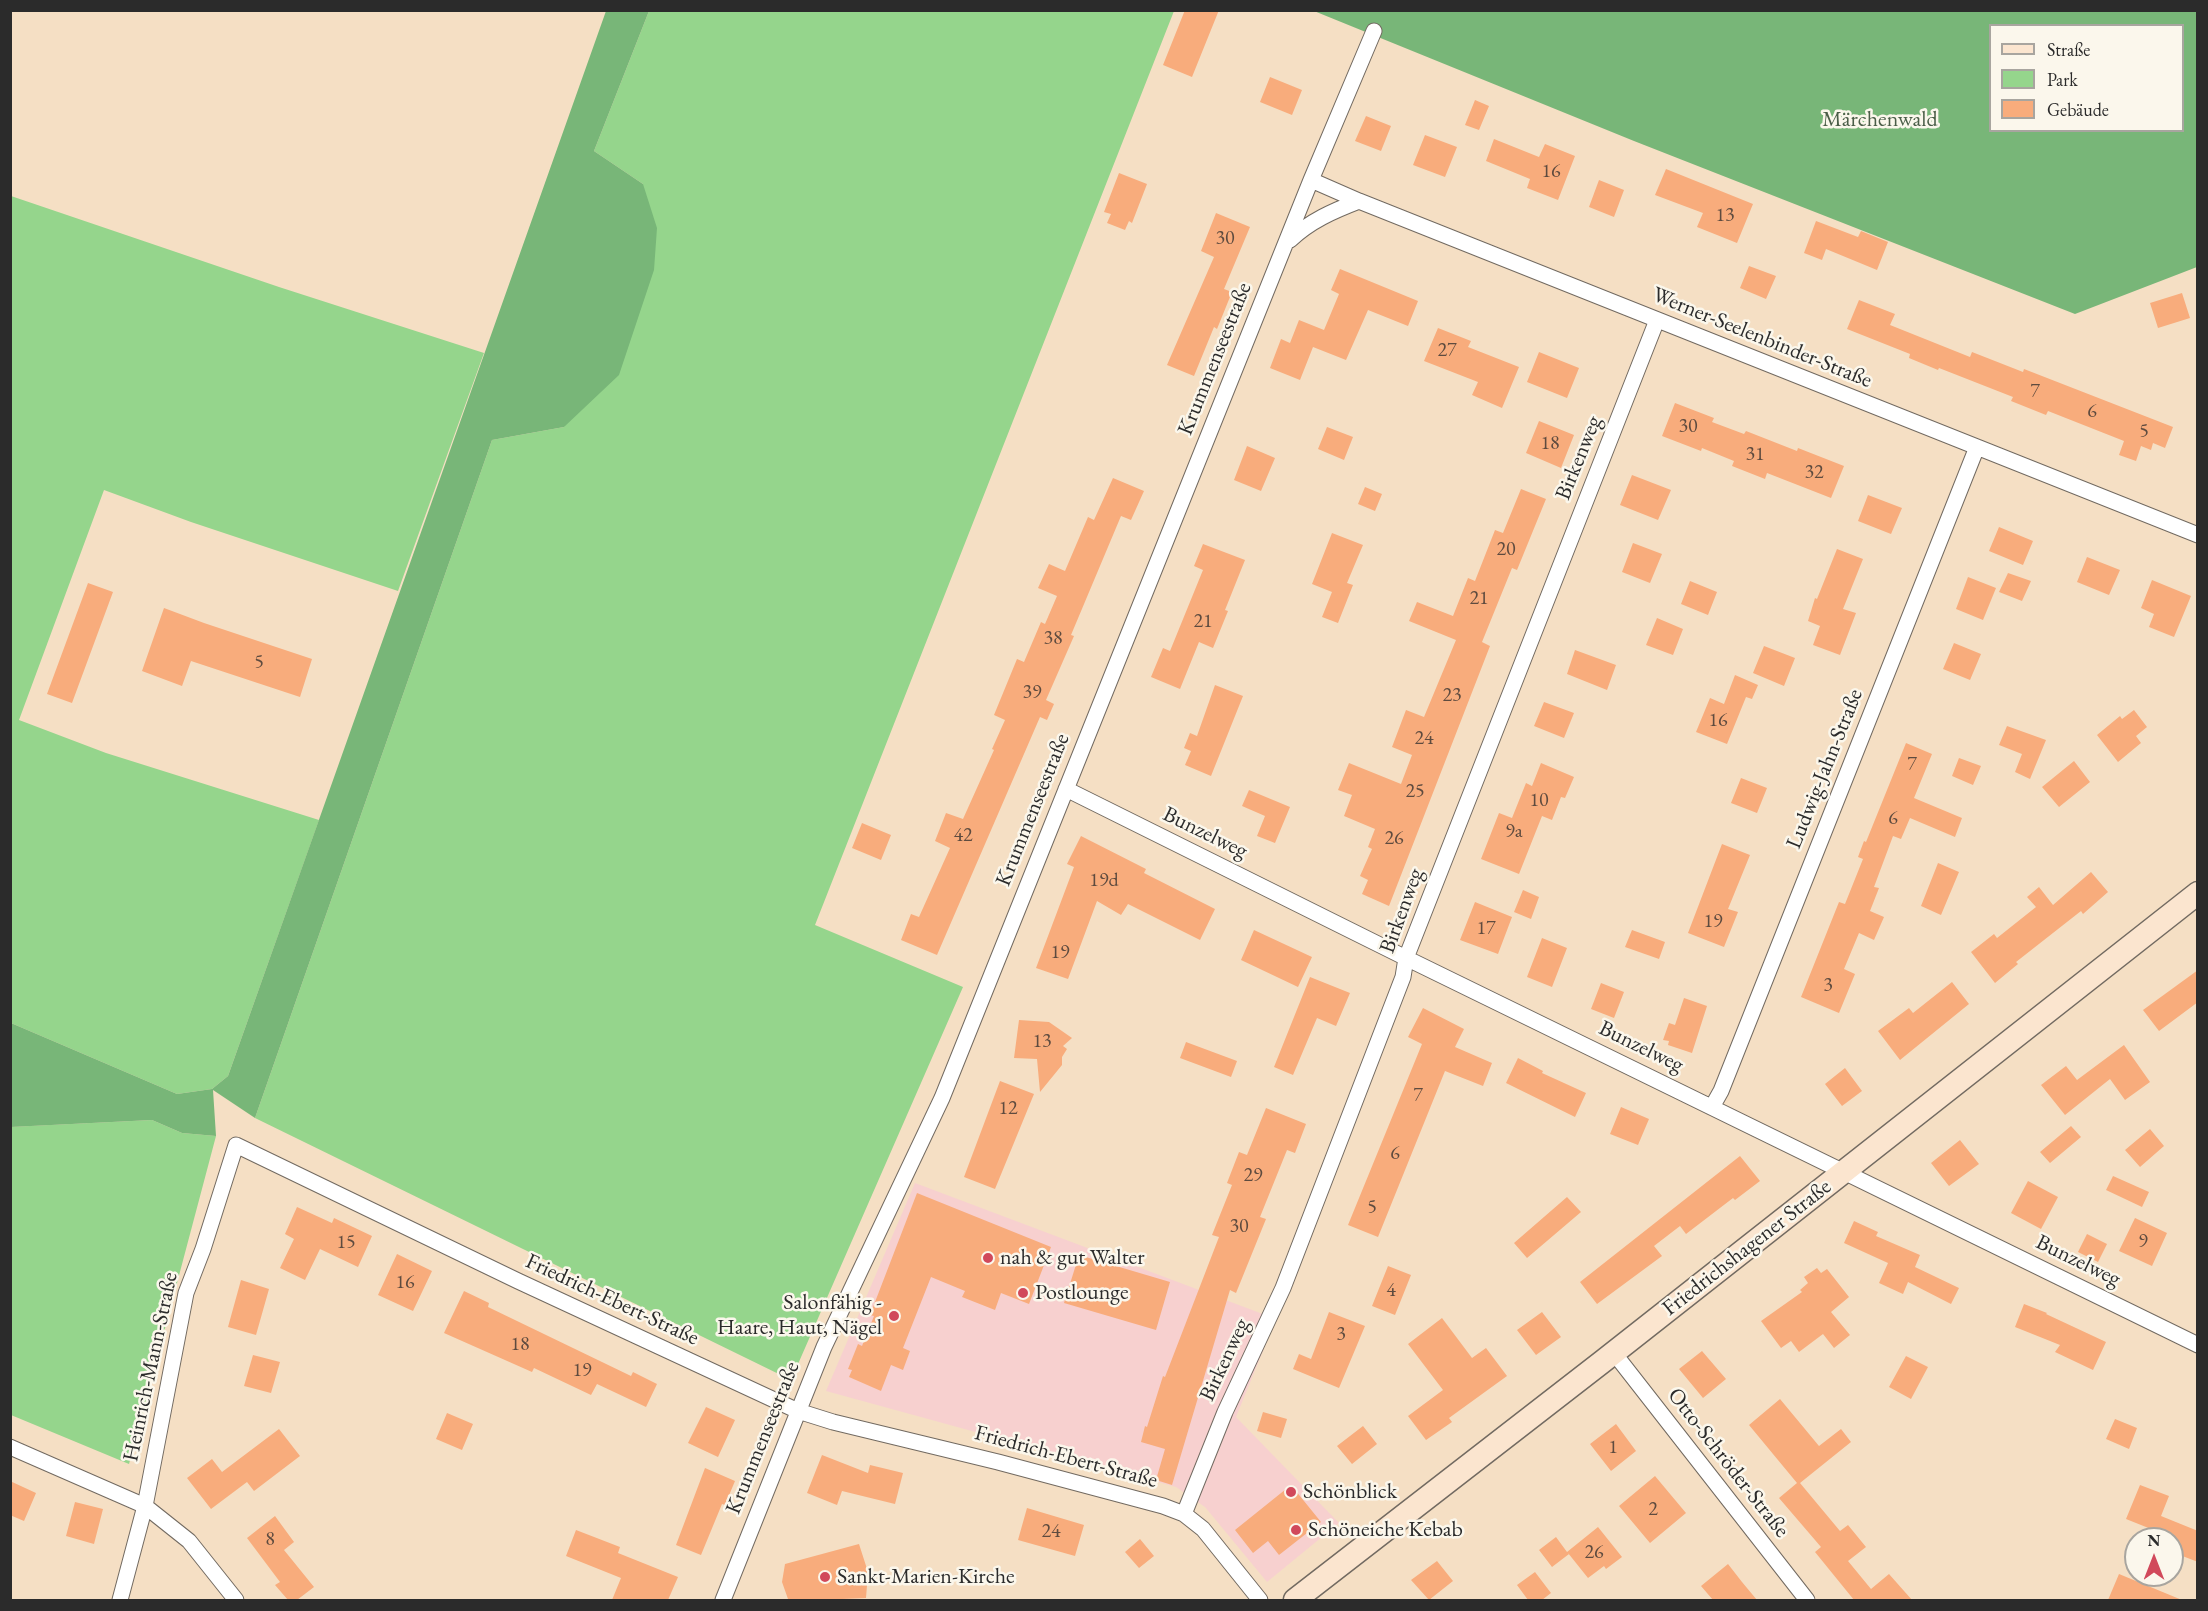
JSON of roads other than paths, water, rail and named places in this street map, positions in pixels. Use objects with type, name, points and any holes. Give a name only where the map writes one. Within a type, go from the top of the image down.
[{"type":"main road","name":"Friedrichshagener Straße","points":[[1295,1600],[1614,1353],[2198,893]]},
{"type":"street","name":"Krummenseestraße","points":[[723,1600],[824,1347],[942,1098],[1311,180],[1374,31]]},
{"type":"street","name":"Werner-Seelenbinder-Straße","points":[[1311,180],[2198,535]]},
{"type":"street","points":[[1286,244],[1302,228],[1359,201]]},
{"type":"street","name":"Birkenweg","points":[[1184,1514],[1225,1412],[1283,1288],[1403,977],[1406,958],[1658,320]]},
{"type":"street","name":"Ludwig-Jahn-Straße","points":[[1712,1107],[1725,1080],[1977,447]]},
{"type":"street","name":"Bunzelweg","points":[[1066,789],[2198,1345]]},
{"type":"street","name":"Friedrich-Ebert-Straße","points":[[236,1146],[518,1281],[798,1411],[832,1422],[998,1462],[1163,1506],[1184,1514],[1203,1529],[1260,1600]]},
{"type":"street","name":"Heinrich-Mann-Straße","points":[[120,1600],[145,1506],[186,1293],[203,1249],[236,1146]]},
{"type":"street","name":"Otto-Schröder-Straße","points":[[1614,1353],[1807,1600]]},
{"type":"street","points":[[10,1447],[145,1506],[189,1541],[236,1600]]},
{"type":"place","name":"nah & gut Walter","points":[[988,1258]]},
{"type":"place","name":"Postlounge","points":[[1023,1293]]},
{"type":"place","name":"Salonfähig - Haare, Haut, Nägel","points":[[894,1316]]},
{"type":"place","name":"Schönblick","points":[[1291,1492]]},
{"type":"place","name":"Schöneiche Kebab","points":[[1296,1530]]},
{"type":"place","name":"Sankt-Marien-Kirche","points":[[825,1577]]},
{"type":"park label","name":"Märchenwald","points":[[1880,120]]}]
